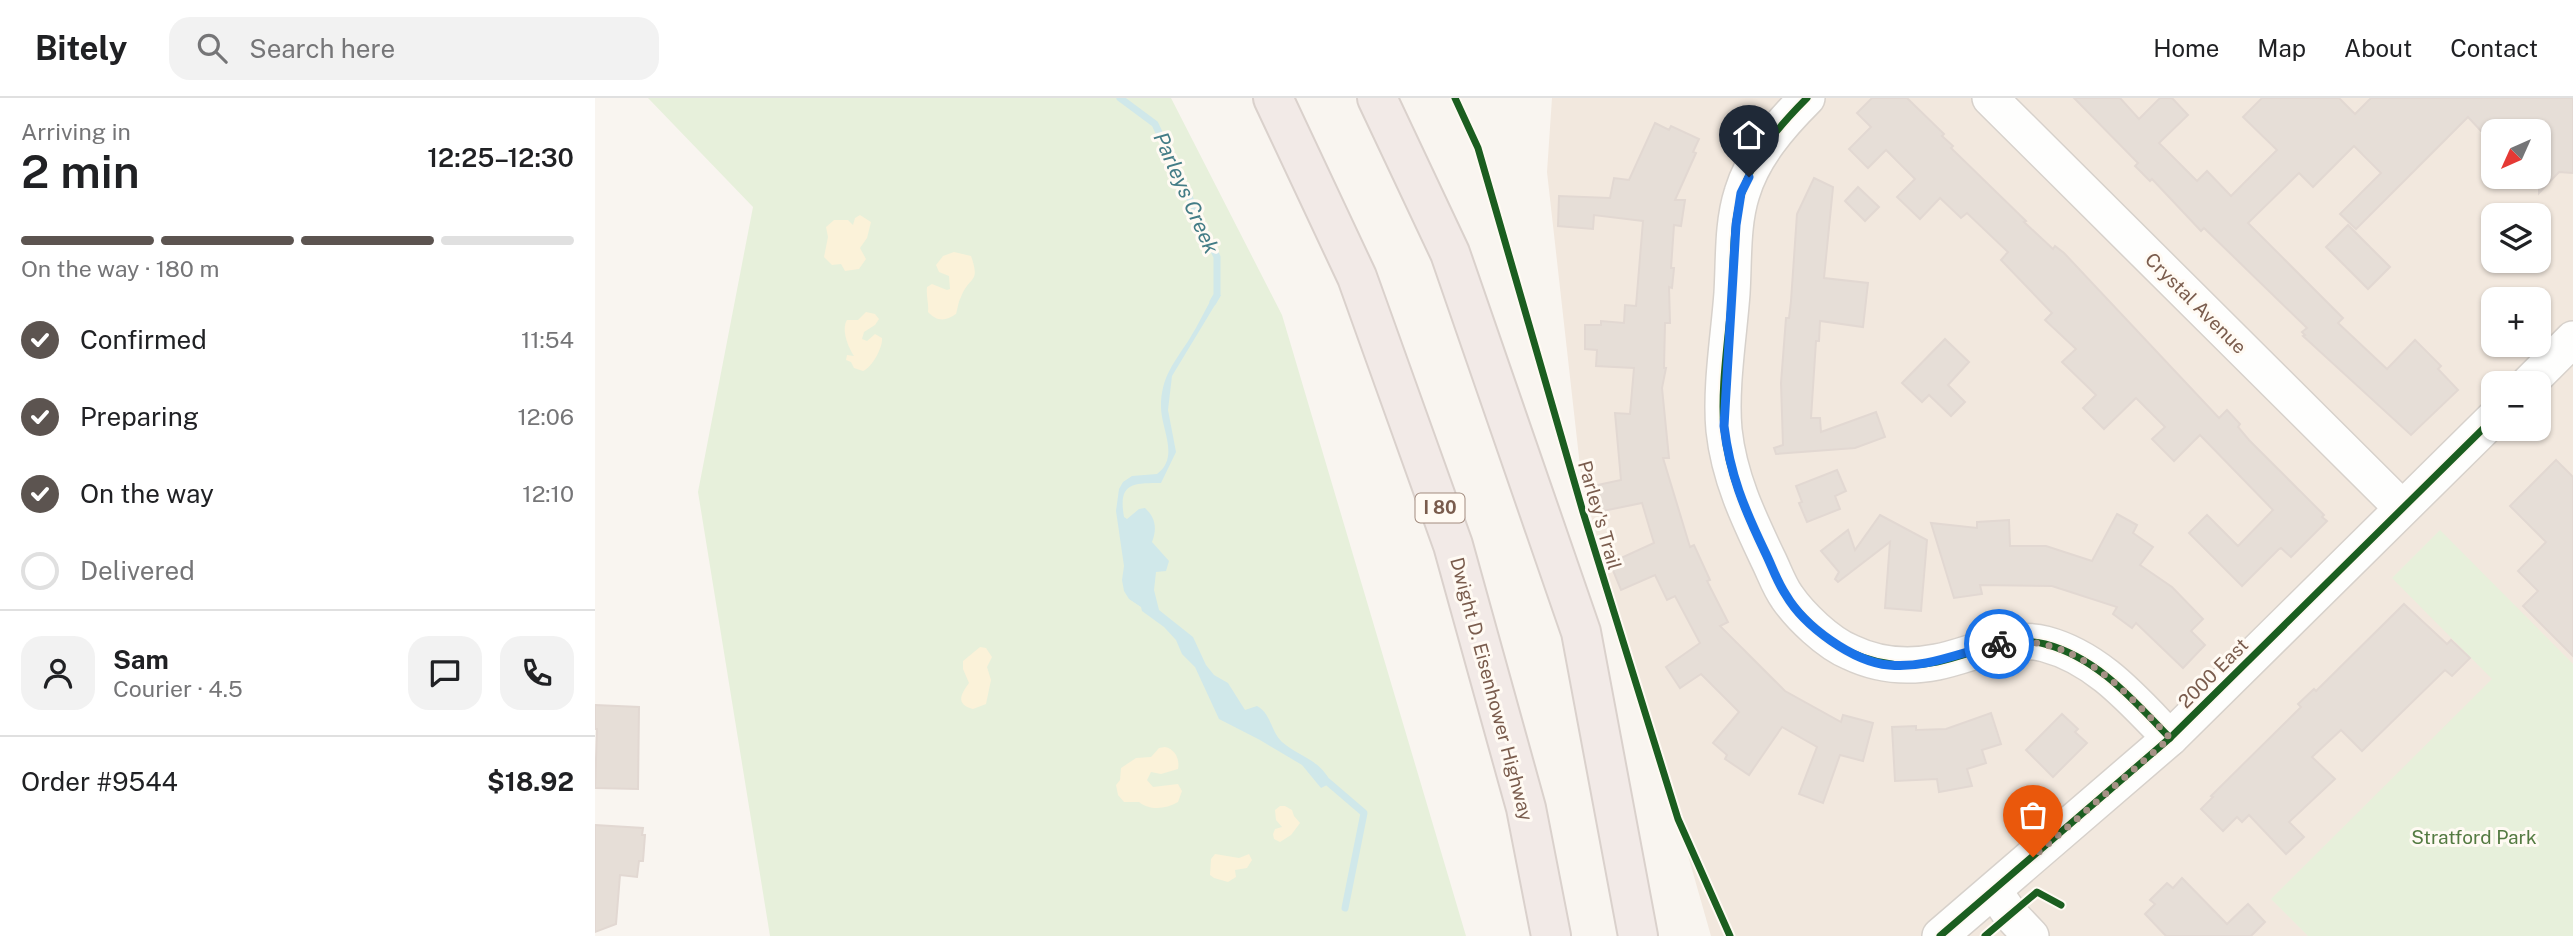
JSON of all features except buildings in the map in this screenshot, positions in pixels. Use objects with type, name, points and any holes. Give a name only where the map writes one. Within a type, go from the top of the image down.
[{"type":"highway","name":"Dwight D. Eisenhower Highway","points":[[1273,98],[1357,277],[1453,545],[1526,808],[1551,936]]},
{"type":"highway","points":[[1377,98],[1450,253],[1581,632],[1638,936]]},
{"type":"street","points":[[1807,98],[1786,120],[1756,160],[1741,193],[1736,225],[1725,386],[1724,426],[1727,453],[1740,501],[1786,597],[1813,627],[1848,652],[1888,665],[1936,662],[2016,641],[2044,643],[2082,659],[2113,680],[2170,738]]},
{"type":"street","name":"Crystal Avenue","points":[[1990,98],[2402,508]]},
{"type":"street","points":[[2541,371],[2573,339]]},
{"type":"street","name":"2000 East","points":[[1940,936],[2170,738],[2481,431]]},
{"type":"street","points":[[1994,891],[2010,914],[2031,936]]},
{"type":"shaded area","points":[[1552,98],[2573,98],[2573,936],[1711,936],[1582,484],[1547,172]]},
{"type":"green space","points":[[648,98],[1171,98],[1282,315],[1466,936],[770,936],[698,492],[753,207]]},
{"type":"green space","name":"Stratford Park","points":[[2440,530],[2573,664],[2573,936],[2308,936],[2271,899],[2492,679],[2392,578]]},
{"type":"sand","points":[[860,215],[871,222],[867,238],[860,248],[866,259],[859,269],[845,271],[841,264],[832,265],[824,257],[828,237],[826,227],[834,220],[848,220],[853,225],[855,218]]},
{"type":"sand","points":[[954,252],[971,256],[974,276],[964,290],[956,314],[938,319],[928,312],[927,287],[932,284],[950,289],[949,276],[939,272],[936,265],[943,256]]},
{"type":"sand","points":[[866,312],[875,314],[879,319],[864,332],[862,339],[867,341],[875,334],[882,338],[882,342],[873,362],[863,371],[854,368],[851,362],[846,360],[847,355],[854,356],[845,333],[845,324],[847,320],[858,320]]},
{"type":"sand","points":[[980,647],[986,648],[992,657],[987,667],[991,680],[986,704],[973,709],[967,707],[961,698],[969,683],[963,669],[963,661]]},
{"type":"sand","points":[[1165,747],[1176,755],[1178,769],[1161,774],[1151,772],[1147,780],[1153,787],[1178,784],[1182,791],[1178,802],[1158,808],[1139,802],[1124,802],[1118,795],[1116,785],[1120,780],[1121,768],[1136,758],[1151,757],[1159,748]]},
{"type":"sand","points":[[1280,806],[1292,810],[1300,823],[1291,835],[1280,842],[1274,839],[1273,834],[1275,829],[1282,827],[1276,820],[1275,810]]},
{"type":"sand","points":[[1215,854],[1239,858],[1249,854],[1252,860],[1247,868],[1235,870],[1236,877],[1228,882],[1210,875],[1211,859]]},
{"type":"water","points":[[1214,295],[1221,295],[1172,376],[1168,410],[1176,452],[1161,483],[1135,485],[1125,491],[1124,517],[1127,519],[1139,509],[1145,508],[1155,524],[1152,542],[1169,561],[1166,571],[1156,572],[1154,590],[1159,610],[1193,637],[1206,665],[1214,675],[1228,683],[1245,710],[1257,706],[1262,709],[1282,742],[1314,762],[1324,772],[1329,779],[1327,785],[1321,788],[1302,765],[1219,719],[1195,667],[1182,654],[1176,640],[1129,599],[1124,591],[1124,566],[1116,511],[1119,489],[1123,482],[1132,476],[1157,474],[1164,467],[1168,442],[1161,407],[1163,387],[1170,370]]},
{"type":"waterway","name":"Parleys Creek","points":[[1120,98],[1155,124],[1217,257],[1217,295],[1213,302]]},
{"type":"waterway","name":"Parleys Creek","points":[[1322,777],[1364,813],[1345,908]]},
{"type":"cycle path","name":"Parley's Trail","points":[[1455,98],[1478,148],[1583,512],[1678,819],[1730,936]]},
{"type":"cycle path","points":[[1807,98],[1760,154],[1742,193],[1735,230],[1724,379],[1724,430],[1730,464],[1747,512],[1781,588],[1799,612],[1833,642],[1860,656],[1881,662],[1926,664],[2004,643],[2018,642],[2045,644],[2064,650],[2082,659],[2113,682],[2170,738]]},
{"type":"cycle path","points":[[1940,936],[2170,738],[2481,431]]},
{"type":"cycle path","points":[[1985,936],[2037,892],[2061,905]]},
{"type":"way so far","points":[[1999,644],[2016,641],[2044,643],[2082,659],[2113,680],[2170,738],[2033,857]]},
{"type":"route","points":[[1749,177],[1741,193],[1736,225],[1724,426],[1727,453],[1740,501],[1786,597],[1813,627],[1848,652],[1888,665],[1936,662],[1999,644]]}]
